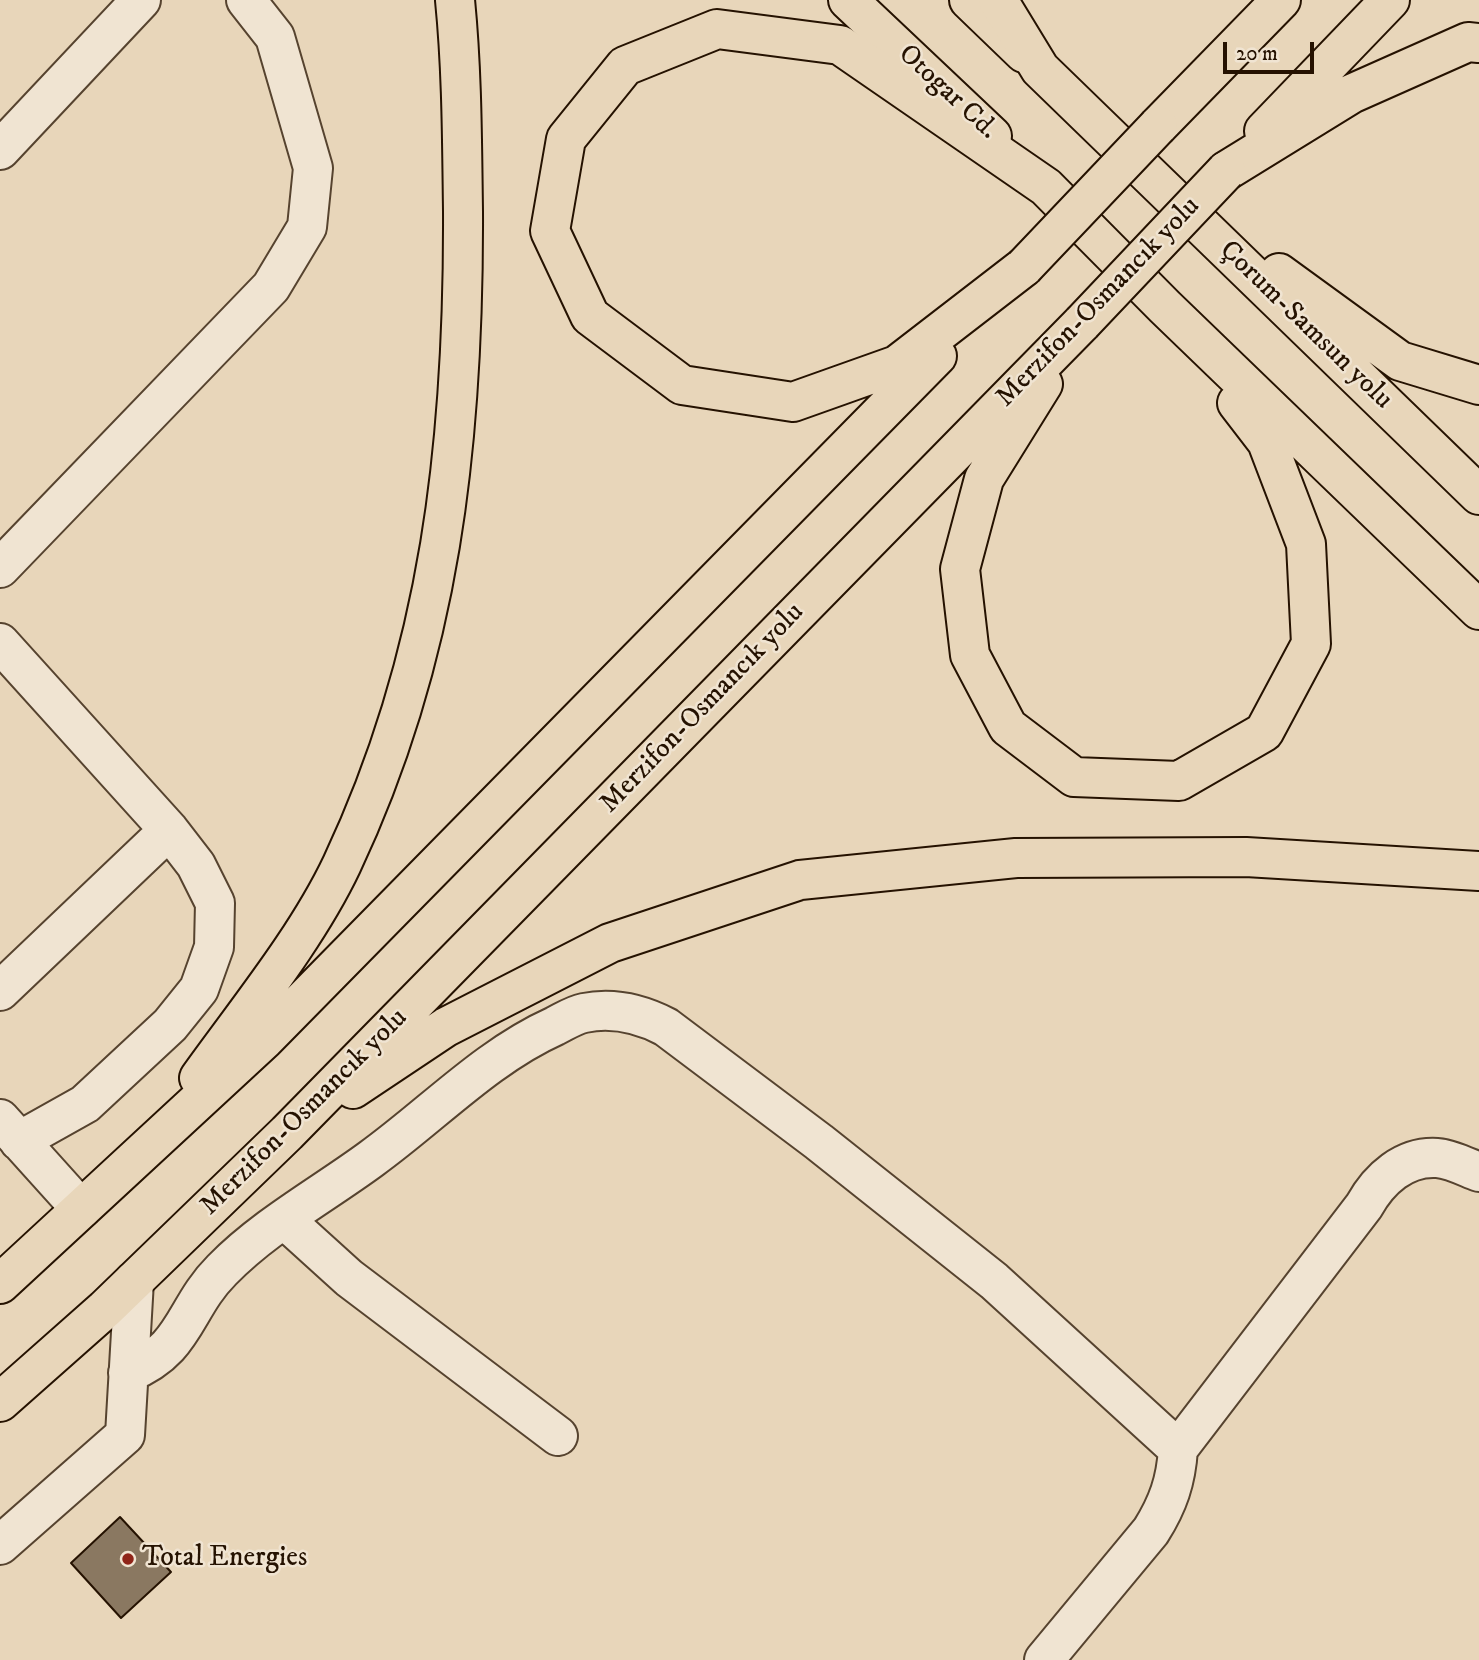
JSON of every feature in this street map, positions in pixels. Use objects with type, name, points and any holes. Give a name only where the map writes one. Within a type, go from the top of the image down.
[{"type":"main road","points":[[151,1144],[293,948],[341,866],[380,776],[426,619],[447,506],[457,423],[463,309],[460,55],[455,0]]},
{"type":"main road","name":"Otogar Cd.","points":[[849,0],[1046,187]]},
{"type":"main road","points":[[969,0],[1040,69]]},
{"type":"main road","points":[[998,0],[1040,69]]},
{"type":"main road","points":[[1158,126],[1250,0]]},
{"type":"main road","points":[[0,1284],[264,1040],[1024,267],[1281,0]]},
{"type":"main road","name":"Merzifon-Osmancık yolu","points":[[0,1402],[134,1281],[287,1133],[1082,323],[1390,0]]},
{"type":"main road","points":[[1024,267],[897,365],[793,402],[682,385],[590,317],[550,231],[566,139],[625,66],[717,29],[840,45],[1046,187],[1165,307],[1479,610]]},
{"type":"main road","points":[[1226,171],[1351,94],[1468,43],[1479,43]]},
{"type":"main road","name":"Çorum-Samsun yolu","points":[[1040,69],[1479,495]]},
{"type":"main road","points":[[1168,192],[1400,361],[1479,385]]},
{"type":"main road","points":[[1082,323],[984,478],[960,569],[970,654],[1008,727],[1074,777],[1179,781],[1264,732],[1311,644],[1306,544],[1268,442],[1165,307]]},
{"type":"main road","points":[[287,1133],[446,1027],[610,943],[800,880],[1016,858],[1246,857],[1479,871]]},
{"type":"street","points":[[0,149],[141,0]]},
{"type":"street","points":[[0,568],[271,287],[307,227],[313,168],[275,37],[247,0]]},
{"type":"street","points":[[0,643],[169,830],[196,865],[215,904],[214,947],[199,989],[170,1025],[85,1104],[9,1130],[81,1209]]},
{"type":"street","points":[[0,991],[169,830]]},
{"type":"street","points":[[128,1373],[144,1367],[172,1345],[203,1291],[237,1255],[373,1158],[492,1063],[543,1031],[582,1014],[599,1011],[633,1014],[650,1019],[681,1037],[994,1281],[1178,1449]]},
{"type":"street","points":[[1044,1660],[1151,1531],[1164,1511],[1172,1488],[1178,1449],[1385,1177],[1400,1167],[1440,1158],[1479,1172]]},
{"type":"street","points":[[285,1220],[349,1278],[558,1436]]},
{"type":"street","points":[[0,1545],[125,1435],[134,1281]]},
{"type":"building","points":[[120,1517],[171,1572],[121,1618],[71,1563]]},
{"type":"place","name":"Total Energies","points":[[128,1559]]}]
